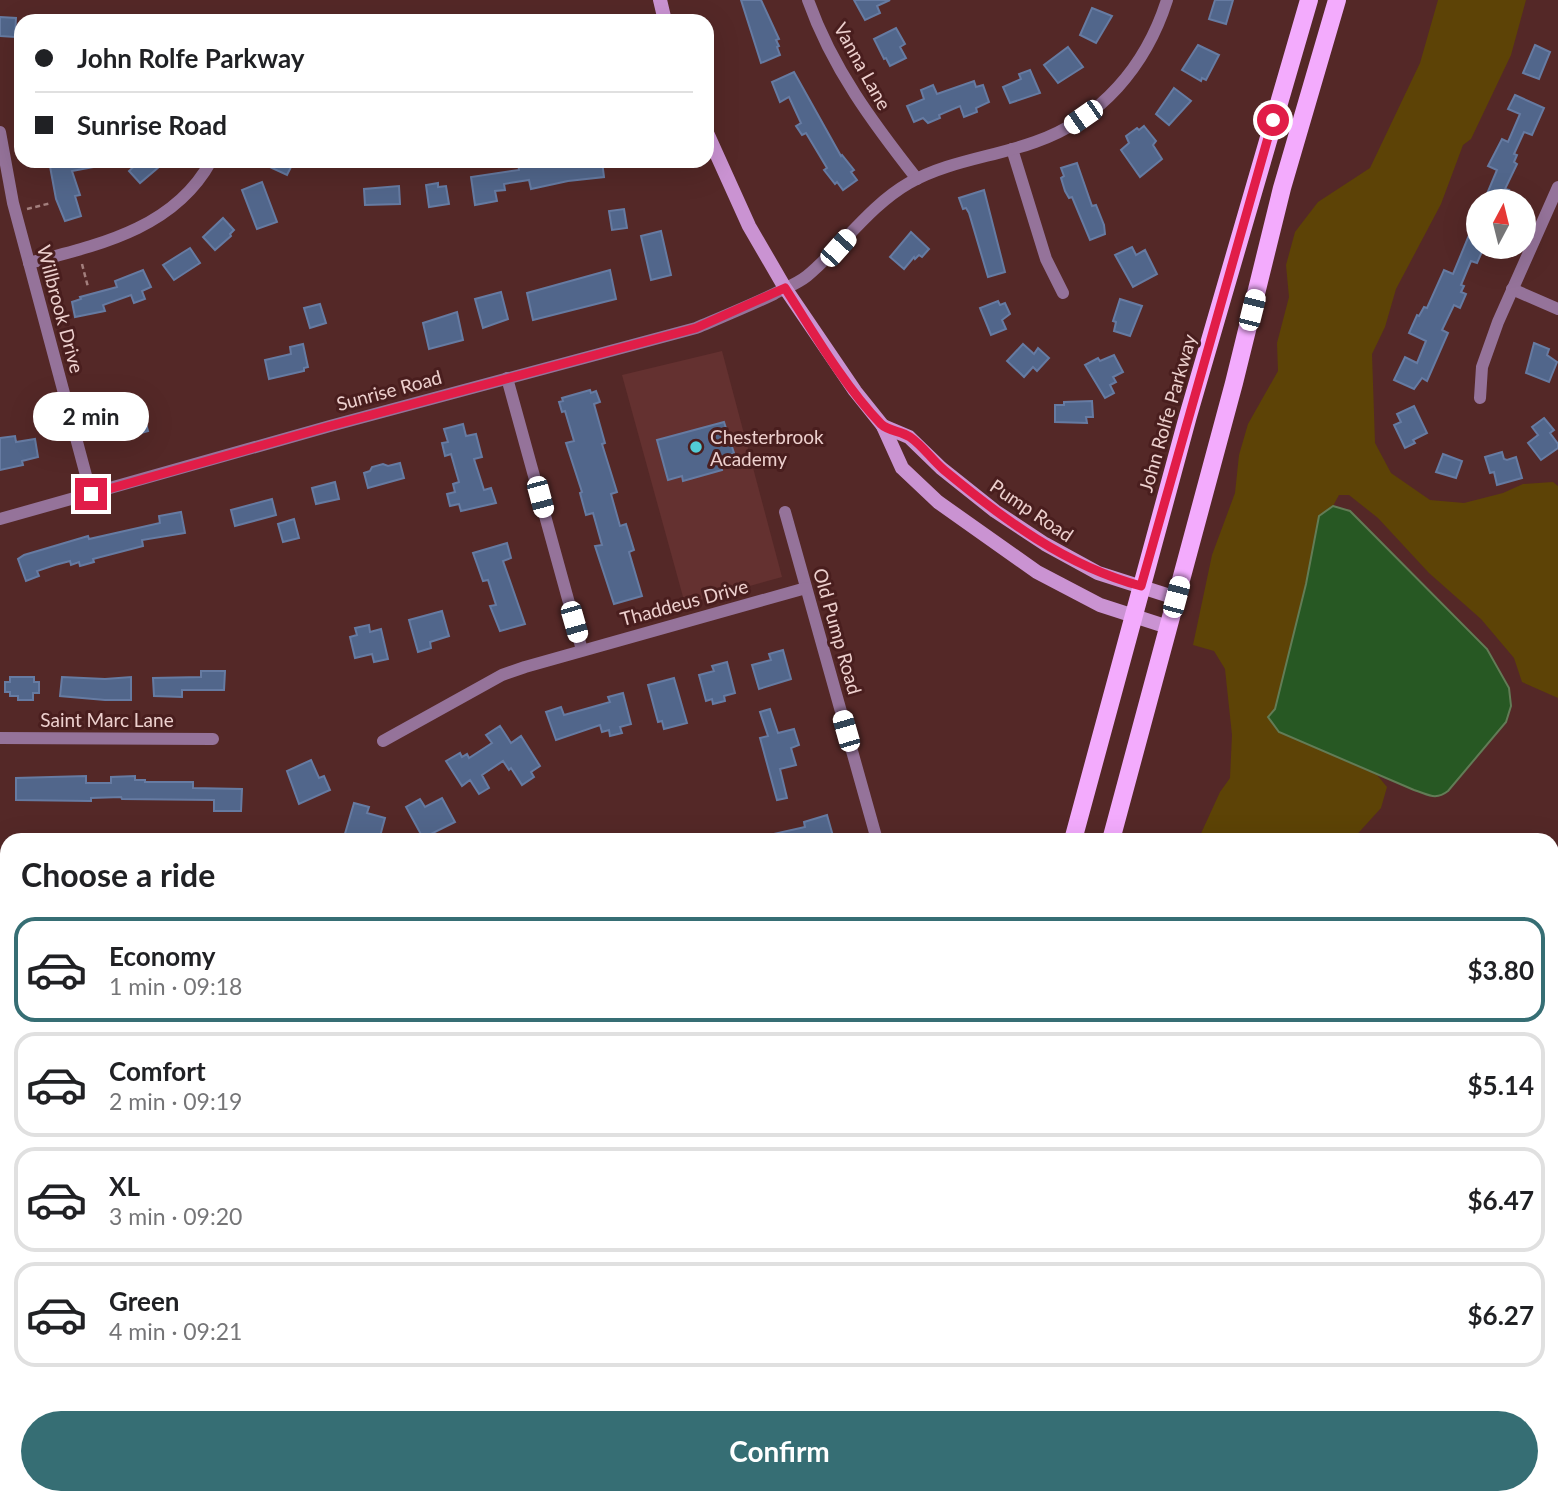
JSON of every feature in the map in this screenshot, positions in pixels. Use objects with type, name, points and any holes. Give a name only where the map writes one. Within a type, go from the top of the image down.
[{"type":"main road","name":"John Rolfe Parkway","points":[[1075,833],[1227,279],[1309,0]]},
{"type":"main road","points":[[1113,833],[1234,383],[1282,188],[1337,0]]},
{"type":"main road","name":"Pump Road","points":[[714,148],[749,226],[785,288],[855,391],[883,426],[902,467],[938,502],[1037,572],[1100,605],[1168,627]]},
{"type":"main road","name":"Pump Road","points":[[883,426],[909,437],[995,511],[1045,544],[1098,573],[1176,597]]},
{"type":"street","name":"Vanna Lane","points":[[808,0],[834,60],[855,97],[917,179]]},
{"type":"street","name":"Sunrise Road","points":[[0,519],[696,328],[805,278],[883,202],[917,179],[954,164],[1034,143],[1065,129],[1110,96],[1137,65],[1154,36],[1167,0]]},
{"type":"street","name":"Willbrook Drive","points":[[0,132],[15,211],[91,494]]},
{"type":"street","points":[[1012,149],[1046,259],[1063,293]]},
{"type":"street","points":[[29,263],[123,237],[160,215],[192,188],[206,168]]},
{"type":"street","points":[[1480,398],[1482,367],[1512,289],[1558,187]]},
{"type":"street","points":[[1512,289],[1558,309]]},
{"type":"street","points":[[507,378],[582,650]]},
{"type":"street","name":"Old Pump Road","points":[[785,512],[875,833]]},
{"type":"street","name":"Thaddeus Drive","points":[[383,741],[502,675],[806,588]]},
{"type":"street","name":"Saint Marc Lane","points":[[0,738],[213,739]]},
{"type":"path","points":[[15,211],[51,203]]},
{"type":"path","points":[[79,250],[88,287]]},
{"type":"shaded area","points":[[1438,0],[1526,0],[1511,55],[1471,139],[1463,145],[1441,204],[1396,289],[1385,327],[1372,354],[1375,443],[1391,473],[1430,500],[1464,503],[1503,493],[1523,484],[1553,482],[1558,486],[1558,698],[1522,682],[1514,658],[1481,619],[1429,573],[1378,518],[1349,495],[1339,495],[1333,506],[1319,516],[1306,584],[1275,709],[1269,717],[1280,732],[1377,775],[1387,787],[1381,808],[1358,833],[1201,833],[1220,792],[1230,778],[1232,735],[1225,669],[1214,651],[1193,645],[1212,555],[1235,493],[1239,455],[1248,424],[1278,371],[1277,343],[1289,297],[1286,265],[1295,232],[1318,202],[1370,168],[1420,63]]},
{"type":"shaded area","points":[[722,351],[782,577],[685,604],[622,375]]},
{"type":"shaded area","points":[[1333,506],[1350,511],[1487,649],[1509,688],[1511,706],[1506,722],[1448,791],[1439,796],[1414,790],[1279,732],[1268,717],[1275,709],[1306,584],[1319,516]]},
{"type":"building","points":[[741,0],[761,0],[779,39],[776,40],[780,55],[761,63]]},
{"type":"building","points":[[854,0],[890,0],[877,6],[880,13],[865,20]]},
{"type":"building","points":[[1215,0],[1233,0],[1226,24],[1209,19]]},
{"type":"building","points":[[1092,8],[1112,16],[1096,43],[1080,35]]},
{"type":"building","points":[[0,17],[14,18],[14,37],[0,36]]},
{"type":"building","points":[[896,28],[905,44],[900,47],[906,58],[890,66],[874,39]]},
{"type":"building","points":[[1198,45],[1219,55],[1206,80],[1202,78],[1201,81],[1182,70]]},
{"type":"building","points":[[1535,45],[1550,52],[1539,79],[1523,73]]},
{"type":"building","points":[[1068,47],[1083,67],[1058,83],[1044,65]]},
{"type":"building","points":[[1030,70],[1040,93],[1010,103],[1003,87],[1021,79],[1019,74]]},
{"type":"building","points":[[794,72],[841,156],[854,170],[851,172],[857,180],[843,190],[824,170],[827,168],[806,133],[802,135],[796,126],[801,123],[789,97],[780,102],[772,82]]},
{"type":"building","points":[[974,81],[976,87],[983,85],[989,102],[976,108],[977,112],[964,117],[960,106],[928,123],[923,118],[914,122],[907,106],[924,99],[921,90],[933,85],[937,94]]},
{"type":"building","points":[[1174,88],[1191,101],[1169,125],[1156,114]]},
{"type":"building","points":[[1515,95],[1544,108],[1532,135],[1524,132],[1514,154],[1517,155],[1514,162],[1517,164],[1505,189],[1489,189],[1497,170],[1488,166],[1502,139],[1508,142],[1520,114],[1508,109]]},
{"type":"building","points":[[1144,126],[1156,141],[1153,145],[1162,159],[1140,177],[1121,150],[1129,143],[1126,136]]},
{"type":"building","points":[[1077,163],[1092,206],[1096,205],[1104,225],[1105,234],[1090,240],[1061,178],[1064,176],[1061,168]]},
{"type":"building","points":[[50,168],[88,168],[72,171],[80,195],[75,196],[81,216],[65,221],[56,199]]},
{"type":"building","points":[[132,168],[158,168],[140,183],[129,171]]},
{"type":"building","points":[[272,168],[290,168],[287,175]]},
{"type":"building","points":[[603,168],[604,177],[531,189],[529,180],[504,184],[505,190],[495,191],[497,201],[475,205],[471,177],[519,170]]},
{"type":"building","points":[[262,182],[277,222],[257,229],[242,190]]},
{"type":"building","points":[[438,183],[438,187],[446,186],[449,204],[429,207],[426,185]]},
{"type":"building","points":[[399,186],[400,204],[365,205],[364,189]]},
{"type":"building","points":[[984,190],[1005,272],[988,277],[969,213],[966,208],[963,209],[959,198]]},
{"type":"building","points":[[624,209],[627,228],[612,230],[609,211]]},
{"type":"building","points":[[223,218],[234,230],[215,250],[203,237]]},
{"type":"building","points":[[661,231],[671,275],[651,280],[641,236]]},
{"type":"building","points":[[911,232],[929,249],[922,257],[914,257],[904,269],[890,257]]},
{"type":"building","points":[[1466,242],[1466,259],[1479,259],[1477,263],[1471,261],[1461,285],[1464,286],[1461,292],[1466,294],[1460,308],[1454,305],[1442,330],[1448,333],[1427,381],[1422,378],[1414,389],[1394,380],[1405,357],[1417,363],[1426,341],[1409,333],[1417,315],[1419,316],[1424,307],[1427,308],[1444,270],[1453,274]]},
{"type":"building","points":[[1132,247],[1136,255],[1145,250],[1157,274],[1133,287],[1115,255]]},
{"type":"building","points":[[190,248],[200,263],[174,280],[163,265]]},
{"type":"building","points":[[143,270],[151,287],[142,291],[145,299],[134,303],[131,295],[103,305],[105,311],[75,317],[72,302],[81,299],[80,297],[117,287],[115,281]]},
{"type":"building","points":[[610,270],[616,299],[533,320],[527,293]]},
{"type":"building","points":[[501,292],[508,319],[483,328],[475,299]]},
{"type":"building","points":[[1120,299],[1142,306],[1130,336],[1114,331],[1116,322],[1113,321]]},
{"type":"building","points":[[998,301],[1000,305],[1005,303],[1010,314],[1002,320],[1006,329],[991,335],[980,308]]},
{"type":"building","points":[[320,304],[326,323],[310,328],[304,308]]},
{"type":"building","points":[[457,312],[463,340],[429,349],[423,323]]},
{"type":"building","points":[[1534,343],[1549,349],[1547,355],[1557,362],[1549,382],[1526,373]]},
{"type":"building","points":[[303,344],[308,367],[304,368],[304,371],[269,379],[265,360],[291,354],[290,347]]},
{"type":"building","points":[[1023,344],[1034,354],[1038,348],[1049,358],[1037,371],[1033,367],[1024,377],[1007,361]]},
{"type":"building","points":[[1114,355],[1123,372],[1113,377],[1116,382],[1110,385],[1114,393],[1105,398],[1085,365],[1098,358],[1100,361]]},
{"type":"building","points":[[590,390],[591,393],[596,391],[600,402],[594,404],[605,443],[602,444],[617,492],[611,494],[620,526],[626,524],[634,550],[629,552],[642,596],[614,604],[595,546],[602,545],[593,513],[586,515],[580,493],[582,492],[566,443],[574,441],[565,411],[562,412],[559,402],[563,401],[562,398]]},
{"type":"building","points":[[140,401],[148,431],[127,437],[126,431],[117,434],[112,418],[122,415],[119,407]]},
{"type":"building","points":[[1092,401],[1093,417],[1086,417],[1087,423],[1055,422],[1055,405]]},
{"type":"building","points":[[1414,406],[1427,433],[1413,440],[1415,443],[1405,448],[1394,425],[1401,422],[1397,414]]},
{"type":"building","points":[[1544,418],[1554,430],[1550,433],[1558,448],[1541,460],[1528,443],[1538,435],[1532,427]]},
{"type":"building","name":"Chesterbrook Academy","points":[[724,422],[734,453],[734,462],[721,466],[722,470],[683,481],[682,476],[668,480],[657,440]]},
{"type":"building","points":[[463,424],[466,436],[476,434],[482,457],[474,459],[484,490],[491,488],[496,503],[461,511],[459,504],[450,506],[447,494],[455,492],[453,484],[459,482],[451,454],[445,456],[442,443],[448,442],[444,429]]},
{"type":"building","points":[[15,436],[16,442],[35,439],[38,457],[22,461],[23,465],[0,470],[0,438]]},
{"type":"building","points":[[1502,452],[1504,459],[1516,457],[1522,478],[1497,485],[1494,472],[1490,473],[1485,457]]},
{"type":"building","points":[[1443,454],[1462,461],[1456,478],[1436,472]]},
{"type":"building","points":[[400,463],[404,478],[368,488],[364,473],[372,467]]},
{"type":"building","points":[[335,482],[339,499],[316,504],[312,488]]},
{"type":"building","points":[[272,499],[276,515],[235,526],[231,510]]},
{"type":"building","points":[[181,512],[185,533],[142,540],[143,546],[93,559],[94,562],[80,566],[79,562],[71,565],[70,561],[55,565],[37,571],[39,576],[26,581],[18,559],[24,555],[88,536],[89,539],[160,523],[159,516]]},
{"type":"building","points":[[294,519],[299,538],[283,542],[278,524]]},
{"type":"building","points":[[507,543],[511,558],[503,561],[525,624],[500,631],[490,606],[496,605],[488,580],[483,581],[473,553]]},
{"type":"building","points":[[442,611],[449,636],[430,642],[431,648],[418,652],[409,620]]},
{"type":"building","points":[[369,625],[370,632],[381,629],[388,659],[374,662],[372,654],[355,658],[350,637],[357,635],[355,628]]},
{"type":"building","points":[[783,650],[791,679],[759,689],[752,665],[771,660],[769,654]]},
{"type":"building","points":[[727,662],[735,693],[724,696],[725,701],[713,704],[712,699],[706,701],[699,675],[714,671],[712,666]]},
{"type":"building","points":[[201,671],[225,671],[224,690],[182,690],[182,697],[154,696],[153,678],[201,677]]},
{"type":"building","points":[[10,677],[34,677],[34,682],[39,682],[39,693],[33,693],[33,700],[18,700],[18,696],[10,696],[10,692],[5,692],[5,682],[10,682]]},
{"type":"building","points":[[62,677],[131,677],[131,700],[60,696]]},
{"type":"building","points":[[674,678],[687,723],[664,729],[662,721],[658,722],[648,685]]},
{"type":"building","points":[[623,693],[631,724],[620,727],[622,733],[610,736],[609,730],[602,732],[600,725],[556,740],[546,712],[561,707],[564,715],[610,702],[608,697]]},
{"type":"building","points":[[770,709],[778,733],[794,729],[799,745],[791,748],[796,765],[780,769],[787,798],[777,800],[760,738],[768,736],[760,712]]},
{"type":"building","points":[[500,726],[511,743],[521,736],[540,766],[531,772],[534,777],[522,785],[503,761],[482,775],[489,788],[479,794],[470,780],[462,786],[446,761],[460,753],[462,757],[467,754],[469,758],[492,743],[486,735]]},
{"type":"building","points":[[311,760],[319,778],[324,776],[330,790],[299,804],[287,771]]},
{"type":"building","points":[[86,776],[86,783],[111,783],[111,777],[135,776],[135,780],[145,782],[193,782],[193,788],[242,789],[241,811],[214,811],[214,800],[121,797],[91,798],[91,801],[16,800],[16,778]]},
{"type":"building","points":[[442,798],[455,822],[433,833],[420,833],[406,807],[420,799],[425,807]]},
{"type":"building","points":[[354,803],[369,807],[367,813],[385,818],[381,833],[345,833]]},
{"type":"building","points":[[827,815],[832,833],[778,833],[805,827],[804,822]]},
{"type":"place","name":"Chesterbrook Academy","points":[[696,447]]},
{"type":"route","points":[[91,494],[330,426],[696,328],[785,288],[855,391],[883,426],[909,437],[995,511],[1045,544],[1098,573],[1141,586],[1273,120]]}]
